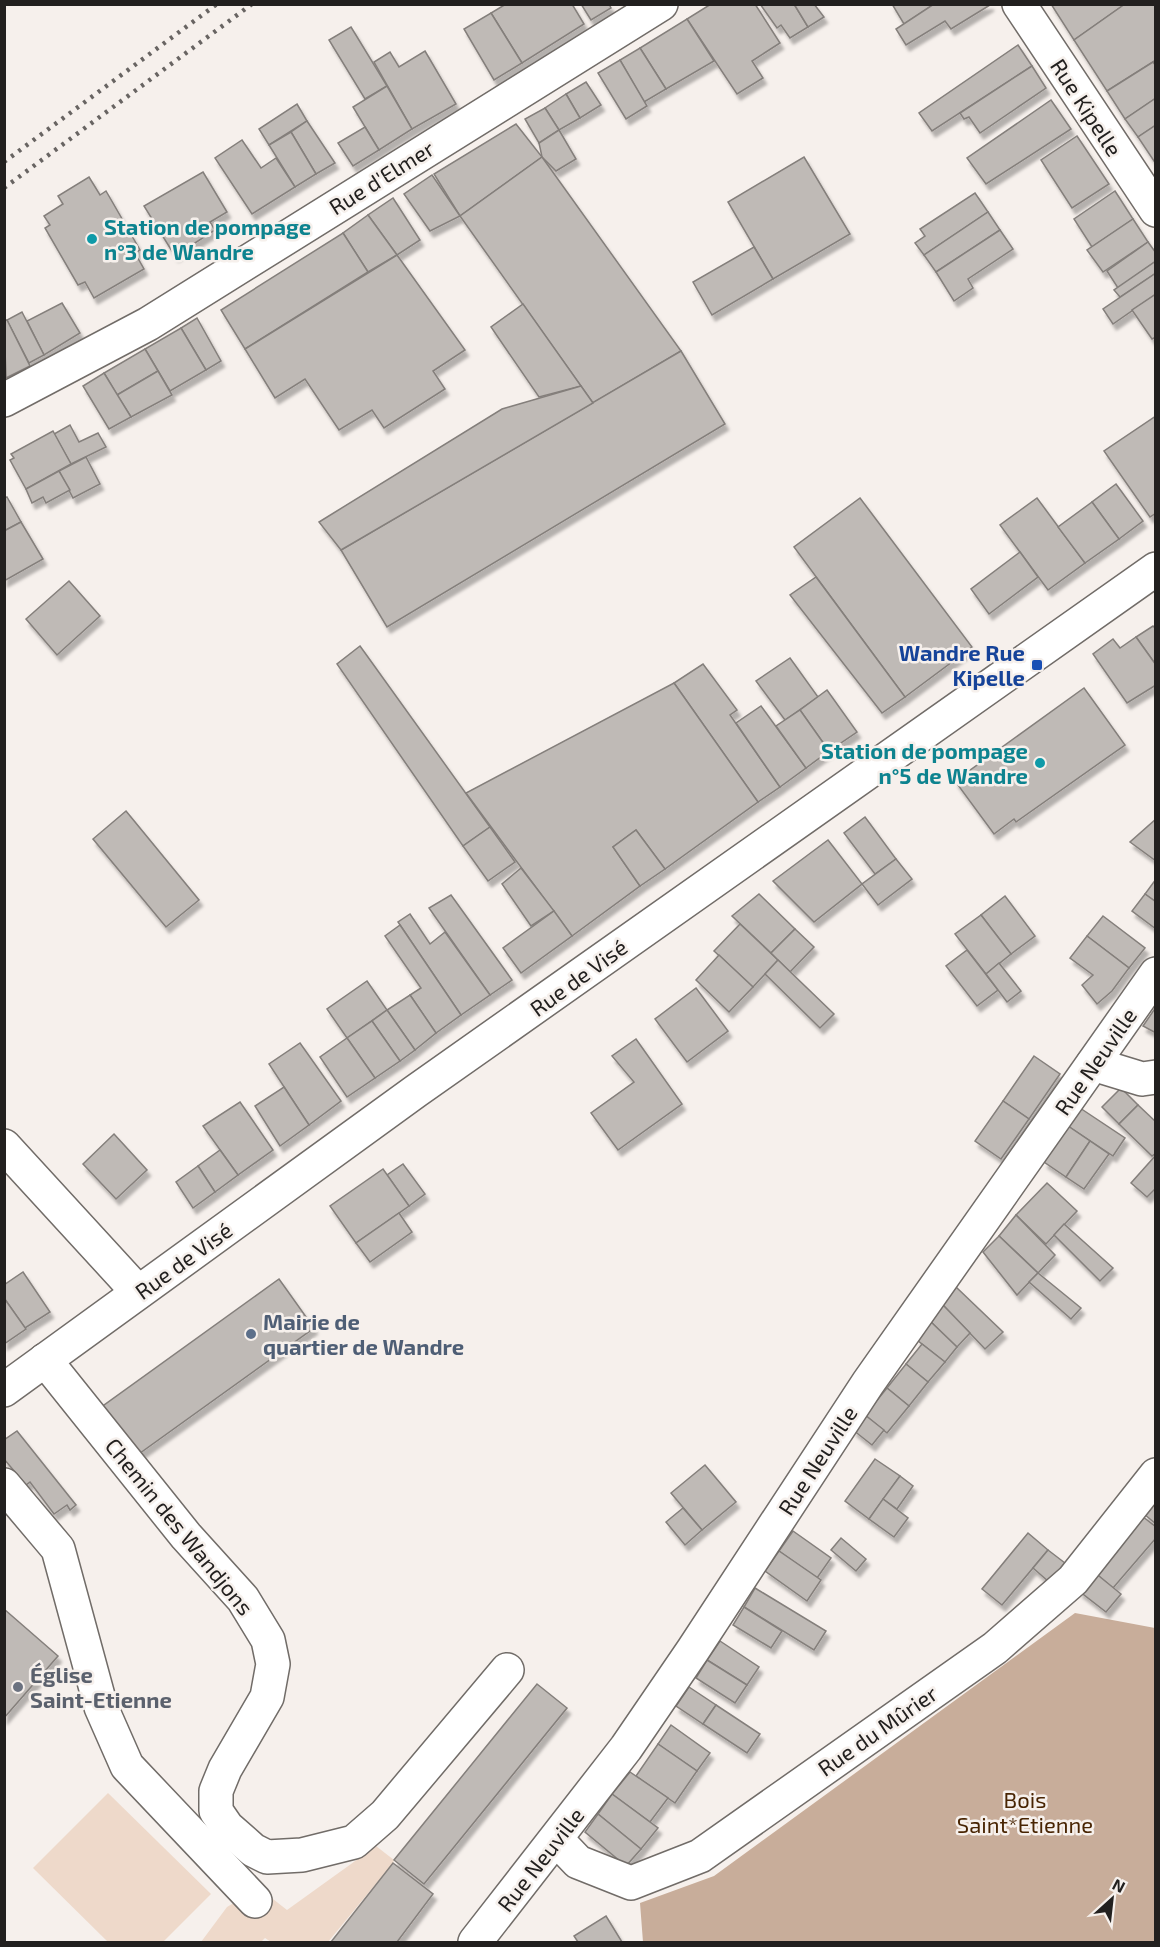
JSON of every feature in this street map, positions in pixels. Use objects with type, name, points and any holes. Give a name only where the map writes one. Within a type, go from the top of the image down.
[{"type":"street","name":"Rue d'Elmer","points":[[4,400],[148,324],[661,4]]},
{"type":"street","name":"Rue Kipelle","points":[[1019,4],[1155,210]]},
{"type":"street","name":"Rue de Visé","points":[[4,1390],[775,836],[1020,667],[1155,569]]},
{"type":"street","name":"Rue Neuville","points":[[475,1942],[626,1748],[868,1383],[1155,974]]},
{"type":"street","points":[[1093,1064],[1142,1079],[1155,1077]]},
{"type":"street","points":[[4,1146],[138,1292]]},
{"type":"street","name":"Chemin des Wandjons","points":[[45,1360],[186,1536],[243,1599],[268,1640],[273,1664],[267,1697],[225,1769],[216,1791],[216,1811],[227,1827],[253,1850],[267,1857],[302,1855],[354,1842],[385,1815],[507,1670]]},
{"type":"street","name":"Rue du Mûrier","points":[[556,1839],[578,1862],[631,1883],[700,1856],[995,1648],[1073,1580],[1155,1475]]},
{"type":"street","points":[[4,1485],[58,1549],[101,1707],[127,1766],[255,1901]]},
{"type":"shaded area","points":[[108,1793],[211,1894],[163,1942],[108,1942],[33,1868]]},
{"type":"shaded area","points":[[376,1846],[394,1860],[393,1863],[328,1942],[271,1942],[265,1938],[261,1942],[201,1942],[227,1907],[259,1888],[287,1910]]},
{"type":"green space","name":"Bois Saint*Etienne","points":[[1075,1613],[1155,1628],[1155,1942],[643,1942],[640,1903],[714,1876]]},
{"type":"building","points":[[506,4],[572,4],[584,24],[522,63],[491,13]]},
{"type":"building","points":[[581,4],[609,4],[611,8],[591,20]]},
{"type":"building","points":[[711,4],[755,4],[780,43],[752,61],[763,78],[737,94],[687,19]]},
{"type":"building","points":[[760,4],[794,4],[808,27],[790,38],[781,25],[777,28]]},
{"type":"building","points":[[794,4],[814,4],[824,17],[808,27]]},
{"type":"building","points":[[892,4],[934,4],[904,24]]},
{"type":"building","points":[[934,4],[990,5],[951,29],[945,21],[906,45],[896,29]]},
{"type":"building","points":[[1051,4],[1125,4],[1074,40]]},
{"type":"building","points":[[1125,4],[1156,4],[1156,60],[1107,91],[1074,40]]},
{"type":"building","points":[[491,13],[522,63],[494,80],[464,29]]},
{"type":"building","points":[[687,19],[714,61],[666,89],[640,48]]},
{"type":"building","points":[[351,27],[387,86],[365,99],[329,40]]},
{"type":"building","points":[[1018,45],[1032,66],[932,131],[919,113]]},
{"type":"building","points":[[640,48],[666,89],[644,102],[620,60]]},
{"type":"building","points":[[425,51],[456,104],[412,129],[374,62],[390,52],[399,67]]},
{"type":"building","points":[[620,60],[647,106],[626,119],[598,73]]},
{"type":"building","points":[[1153,62],[1156,66],[1156,98],[1125,119],[1107,91]]},
{"type":"building","points":[[1032,66],[1046,88],[980,133],[969,117],[964,119],[960,113]]},
{"type":"building","points":[[586,82],[601,105],[580,118],[566,94]]},
{"type":"building","points":[[387,86],[412,129],[379,150],[353,107]]},
{"type":"building","points":[[566,94],[580,118],[559,130],[545,108]]},
{"type":"building","points":[[1156,98],[1156,125],[1138,137],[1125,119]]},
{"type":"building","points":[[1051,100],[1071,129],[986,184],[967,158]]},
{"type":"building","points":[[297,104],[307,121],[269,145],[259,129]]},
{"type":"building","points":[[545,108],[559,130],[539,143],[525,119]]},
{"type":"building","points":[[307,121],[335,163],[316,174],[291,132]]},
{"type":"building","points":[[516,124],[542,157],[460,216],[434,174]]},
{"type":"building","points":[[1156,125],[1156,164],[1138,137]]},
{"type":"building","points":[[365,127],[379,150],[353,166],[338,143]]},
{"type":"building","points":[[559,130],[576,159],[556,171],[542,157],[539,143]]},
{"type":"building","points":[[291,132],[316,174],[295,187],[269,145]]},
{"type":"building","points":[[1077,136],[1109,184],[1072,208],[1041,160]]},
{"type":"building","points":[[242,140],[261,168],[276,158],[295,187],[252,214],[215,158]]},
{"type":"building","points":[[542,157],[681,351],[593,403],[460,216]]},
{"type":"building","points":[[804,157],[850,234],[773,279],[728,202]]},
{"type":"building","points":[[203,172],[227,212],[210,222],[215,230],[175,256],[144,206]]},
{"type":"building","points":[[432,175],[460,216],[430,231],[404,194]]},
{"type":"building","name":"Station de pompage n°3 de Wandre","points":[[89,177],[100,195],[106,191],[140,250],[135,253],[144,269],[94,298],[85,282],[78,285],[45,228],[50,225],[44,216],[63,204],[58,196]]},
{"type":"building","points":[[1115,191],[1133,219],[1092,247],[1074,219]]},
{"type":"building","points":[[975,193],[988,212],[924,255],[915,243],[925,236],[920,229]]},
{"type":"building","points":[[393,198],[420,240],[397,255],[368,215]]},
{"type":"building","points":[[988,212],[1000,230],[936,272],[924,255]]},
{"type":"building","points":[[368,215],[397,255],[368,272],[343,233]]},
{"type":"building","points":[[1133,219],[1148,242],[1103,272],[1087,250]]},
{"type":"building","points":[[1000,230],[1013,249],[968,279],[973,288],[954,301],[936,272]]},
{"type":"building","points":[[343,233],[368,272],[245,349],[221,310]]},
{"type":"building","points":[[1148,242],[1156,253],[1156,261],[1118,288],[1107,271]]},
{"type":"building","points":[[754,247],[773,279],[712,315],[693,282]]},
{"type":"building","points":[[397,255],[465,350],[433,371],[445,389],[384,428],[372,410],[339,430],[305,379],[275,398],[245,349]]},
{"type":"building","points":[[1156,261],[1156,273],[1120,297],[1114,290]]},
{"type":"building","points":[[1156,273],[1156,294],[1113,324],[1103,309]]},
{"type":"building","points":[[1156,294],[1156,337],[1152,339],[1132,310]]},
{"type":"building","points":[[62,303],[80,333],[44,355],[27,321]]},
{"type":"building","points":[[523,304],[581,386],[539,397],[491,327]]},
{"type":"building","points":[[22,312],[44,355],[29,363],[7,320]]},
{"type":"building","points":[[197,318],[221,361],[206,370],[181,328]]},
{"type":"building","points":[[7,320],[30,366],[6,378],[4,321]]},
{"type":"building","points":[[181,328],[206,370],[170,391],[145,349]]},
{"type":"building","points":[[145,349],[158,371],[117,395],[104,373]]},
{"type":"building","points":[[681,351],[725,424],[387,627],[341,550]]},
{"type":"building","points":[[158,371],[172,395],[131,417],[117,395]]},
{"type":"building","points":[[104,373],[131,417],[109,429],[83,386]]},
{"type":"building","points":[[581,386],[593,403],[341,550],[319,522],[502,409]]},
{"type":"building","points":[[1156,416],[1156,513],[1150,517],[1104,451]]},
{"type":"building","points":[[70,425],[79,442],[98,433],[106,447],[71,464],[54,434]]},
{"type":"building","points":[[53,431],[71,464],[26,489],[10,460],[14,458],[11,454]]},
{"type":"building","points":[[86,457],[100,484],[73,498],[59,471]]},
{"type":"building","points":[[59,471],[70,490],[46,503],[43,497],[32,503],[26,489]]},
{"type":"building","points":[[1116,484],[1143,521],[1119,539],[1092,502]]},
{"type":"building","points":[[7,497],[21,522],[4,531],[4,498]]},
{"type":"building","points":[[860,498],[972,647],[905,697],[794,547]]},
{"type":"building","points":[[1037,498],[1085,563],[1048,590],[1000,525]]},
{"type":"building","points":[[1092,502],[1119,539],[1085,563],[1058,527]]},
{"type":"building","points":[[21,522],[43,559],[4,581],[4,531]]},
{"type":"building","points":[[1020,552],[1038,577],[989,614],[971,589]]},
{"type":"building","points":[[816,577],[905,697],[882,713],[790,595]]},
{"type":"building","points":[[69,581],[100,616],[57,655],[26,619]]},
{"type":"building","points":[[1153,626],[1156,629],[1156,665],[1136,637]]},
{"type":"building","points":[[1136,637],[1156,665],[1156,685],[1127,703],[1093,654],[1113,639],[1120,648]]},
{"type":"building","points":[[360,646],[490,827],[463,846],[337,664]]},
{"type":"building","points":[[790,658],[818,697],[785,720],[756,681]]},
{"type":"building","points":[[703,664],[737,710],[730,715],[780,787],[758,802],[674,683]]},
{"type":"building","points":[[674,683],[758,802],[665,869],[636,830],[613,847],[640,886],[572,936],[466,793]]},
{"type":"building","name":"Station de pompage n°5 de Wandre","points":[[1084,688],[1125,745],[1016,822],[1014,819],[994,834],[955,781]]},
{"type":"building","points":[[827,690],[857,732],[829,751],[800,710]]},
{"type":"building","points":[[761,706],[806,768],[780,787],[736,723]]},
{"type":"building","points":[[800,710],[829,751],[806,768],[776,726]]},
{"type":"building","points":[[126,811],[199,900],[166,927],[93,839]]},
{"type":"building","points":[[865,817],[896,859],[875,874],[844,833]]},
{"type":"building","points":[[1156,819],[1156,861],[1130,842]]},
{"type":"building","points":[[490,827],[515,862],[488,881],[463,846]]},
{"type":"building","points":[[636,830],[665,869],[640,886],[613,847]]},
{"type":"building","points":[[828,840],[862,884],[814,922],[773,881]]},
{"type":"building","points":[[896,859],[912,879],[878,905],[862,884]]},
{"type":"building","points":[[521,868],[554,911],[531,926],[502,884]]},
{"type":"building","points":[[1156,879],[1156,902],[1145,894]]},
{"type":"building","points":[[759,894],[795,929],[771,953],[732,916]]},
{"type":"building","points":[[1145,894],[1156,902],[1156,929],[1132,911]]},
{"type":"building","points":[[451,895],[512,980],[490,995],[429,908]]},
{"type":"building","points":[[1005,896],[1035,936],[1011,954],[981,915]]},
{"type":"building","points":[[554,911],[572,936],[521,973],[503,948]]},
{"type":"building","points":[[410,914],[430,944],[445,932],[490,995],[461,1015],[398,922]]},
{"type":"building","points":[[981,915],[1011,954],[986,974],[955,934]]},
{"type":"building","points":[[1103,916],[1145,948],[1129,968],[1087,936]]},
{"type":"building","points":[[740,924],[778,960],[753,987],[714,951]]},
{"type":"building","points":[[400,925],[461,1015],[436,1033],[410,995],[421,988],[385,936]]},
{"type":"building","points":[[795,929],[814,947],[790,972],[771,953]]},
{"type":"building","points":[[1087,936],[1129,968],[1112,991],[1097,1004],[1082,985],[1093,975],[1070,958]]},
{"type":"building","points":[[967,950],[998,990],[977,1006],[946,966]]},
{"type":"building","points":[[719,955],[753,987],[729,1012],[696,980]]},
{"type":"building","points":[[778,960],[834,1014],[820,1028],[765,974]]},
{"type":"building","points":[[999,963],[1021,991],[1007,1002],[986,974]]},
{"type":"building","points":[[367,981],[387,1010],[347,1038],[327,1009]]},
{"type":"building","points":[[696,988],[728,1031],[687,1062],[655,1019]]},
{"type":"building","points":[[410,995],[436,1033],[415,1050],[387,1010]]},
{"type":"building","points":[[1156,1007],[1156,1033],[1143,1026]]},
{"type":"building","points":[[387,1010],[415,1050],[400,1061],[372,1021]]},
{"type":"building","points":[[372,1021],[400,1061],[375,1078],[347,1038]]},
{"type":"building","points":[[347,1038],[375,1078],[347,1097],[320,1057]]},
{"type":"building","points":[[636,1039],[682,1104],[618,1150],[591,1113],[634,1082],[612,1056]]},
{"type":"building","points":[[300,1043],[341,1101],[309,1125],[269,1064]]},
{"type":"building","points":[[1034,1056],[1060,1074],[1029,1119],[1003,1101]]},
{"type":"building","points":[[284,1087],[309,1125],[280,1146],[255,1106]]},
{"type":"building","points":[[1121,1088],[1138,1105],[1119,1124],[1102,1107]]},
{"type":"building","points":[[1003,1101],[1029,1119],[1001,1159],[975,1141]]},
{"type":"building","points":[[240,1102],[273,1150],[238,1175],[203,1126]]},
{"type":"building","points":[[1138,1105],[1156,1122],[1156,1153],[1152,1156],[1119,1124]]},
{"type":"building","points":[[1080,1108],[1125,1138],[1113,1156],[1068,1126]]},
{"type":"building","points":[[1068,1126],[1090,1141],[1066,1177],[1044,1162]]},
{"type":"building","points":[[114,1134],[147,1170],[116,1199],[83,1164]]},
{"type":"building","points":[[1090,1141],[1109,1154],[1084,1189],[1066,1177]]},
{"type":"building","points":[[220,1150],[238,1175],[215,1192],[198,1166]]},
{"type":"building","points":[[1156,1155],[1156,1188],[1147,1197],[1131,1183]]},
{"type":"building","points":[[403,1164],[425,1194],[409,1206],[387,1175]]},
{"type":"building","points":[[198,1166],[215,1192],[193,1208],[176,1182]]},
{"type":"building","points":[[383,1169],[409,1206],[356,1243],[330,1206]]},
{"type":"building","points":[[1047,1183],[1077,1211],[1046,1244],[1016,1215]]},
{"type":"building","points":[[399,1213],[412,1232],[370,1262],[356,1243]]},
{"type":"building","points":[[1016,1215],[1055,1255],[1038,1273],[999,1236]]},
{"type":"building","points":[[1064,1224],[1113,1268],[1100,1281],[1054,1235]]},
{"type":"building","points":[[999,1236],[1038,1273],[1017,1295],[983,1252]]},
{"type":"building","points":[[23,1272],[50,1312],[25,1328],[4,1298],[4,1285]]},
{"type":"building","points":[[1038,1273],[1081,1308],[1071,1319],[1029,1282]]},
{"type":"building","points":[[279,1279],[314,1328],[136,1456],[100,1408]]},
{"type":"building","points":[[956,1287],[1003,1332],[985,1349],[943,1305]]},
{"type":"building","points":[[4,1298],[26,1329],[4,1344]]},
{"type":"building","points":[[943,1305],[970,1333],[957,1347],[931,1322]]},
{"type":"building","points":[[931,1322],[957,1347],[945,1362],[917,1340]]},
{"type":"building","points":[[922,1344],[945,1362],[928,1382],[906,1364]]},
{"type":"building","points":[[906,1364],[928,1382],[909,1406],[887,1388]]},
{"type":"building","points":[[887,1388],[909,1406],[887,1433],[865,1415]]},
{"type":"building","points":[[865,1415],[884,1430],[872,1445],[853,1430]]},
{"type":"building","points":[[17,1431],[76,1505],[70,1510],[67,1505],[54,1514],[30,1482],[26,1485],[4,1459],[4,1440]]},
{"type":"building","points":[[875,1459],[900,1476],[869,1519],[845,1501]]},
{"type":"building","points":[[705,1465],[736,1502],[702,1530],[671,1493]]},
{"type":"building","points":[[900,1476],[913,1486],[897,1509],[883,1499]]},
{"type":"building","points":[[883,1499],[908,1518],[894,1537],[869,1519]]},
{"type":"building","points":[[1156,1501],[1156,1524],[1144,1514]]},
{"type":"building","points":[[683,1508],[702,1530],[685,1545],[666,1522]]},
{"type":"building","points":[[1142,1516],[1156,1527],[1156,1538],[1113,1588],[1094,1572]]},
{"type":"building","points":[[793,1531],[831,1558],[817,1578],[779,1551]]},
{"type":"building","points":[[1028,1533],[1048,1550],[1002,1605],[982,1589]]},
{"type":"building","points":[[841,1538],[866,1559],[856,1571],[831,1550]]},
{"type":"building","points":[[1048,1550],[1065,1563],[1049,1582],[1033,1568]]},
{"type":"building","points":[[779,1551],[821,1580],[807,1601],[765,1571]]},
{"type":"building","points":[[1094,1572],[1121,1594],[1106,1612],[1079,1591]]},
{"type":"building","points":[[755,1588],[826,1631],[814,1650],[744,1607]]},
{"type":"building","points":[[744,1607],[782,1631],[771,1648],[733,1625]]},
{"type":"building","name":"Église Saint-Etienne","points":[[4,1609],[58,1656],[4,1718]]},
{"type":"building","points":[[720,1641],[759,1667],[747,1685],[707,1660]]},
{"type":"building","points":[[707,1660],[747,1685],[735,1703],[696,1678]]},
{"type":"building","points":[[537,1684],[567,1708],[424,1884],[394,1860]]},
{"type":"building","points":[[689,1687],[716,1705],[703,1724],[676,1706]]},
{"type":"building","points":[[716,1705],[760,1734],[747,1753],[703,1724]]},
{"type":"building","points":[[671,1725],[710,1753],[697,1771],[658,1744]]},
{"type":"building","points":[[658,1744],[697,1771],[675,1803],[636,1776]]},
{"type":"building","points":[[630,1772],[668,1798],[650,1822],[612,1794]]},
{"type":"building","points":[[612,1794],[658,1828],[641,1849],[598,1814]]},
{"type":"building","points":[[598,1814],[641,1849],[626,1866],[585,1832]]},
{"type":"building","points":[[393,1863],[433,1894],[397,1942],[331,1942]]},
{"type":"building","points":[[606,1916],[622,1942],[578,1942],[574,1936]]},
{"type":"railway","points":[[4,162],[217,4]]},
{"type":"railway","points":[[4,188],[252,4]]},
{"type":"place","name":"Station de pompage n°3 de Wandre","points":[[92,239]]},
{"type":"place","name":"Wandre Rue Kipelle","points":[[1037,665]]},
{"type":"place","name":"Station de pompage n°5 de Wandre","points":[[1040,763]]},
{"type":"place","name":"Mairie de quartier de Wandre","points":[[251,1334]]},
{"type":"place","name":"Église Saint-Etienne","points":[[18,1687]]}]
